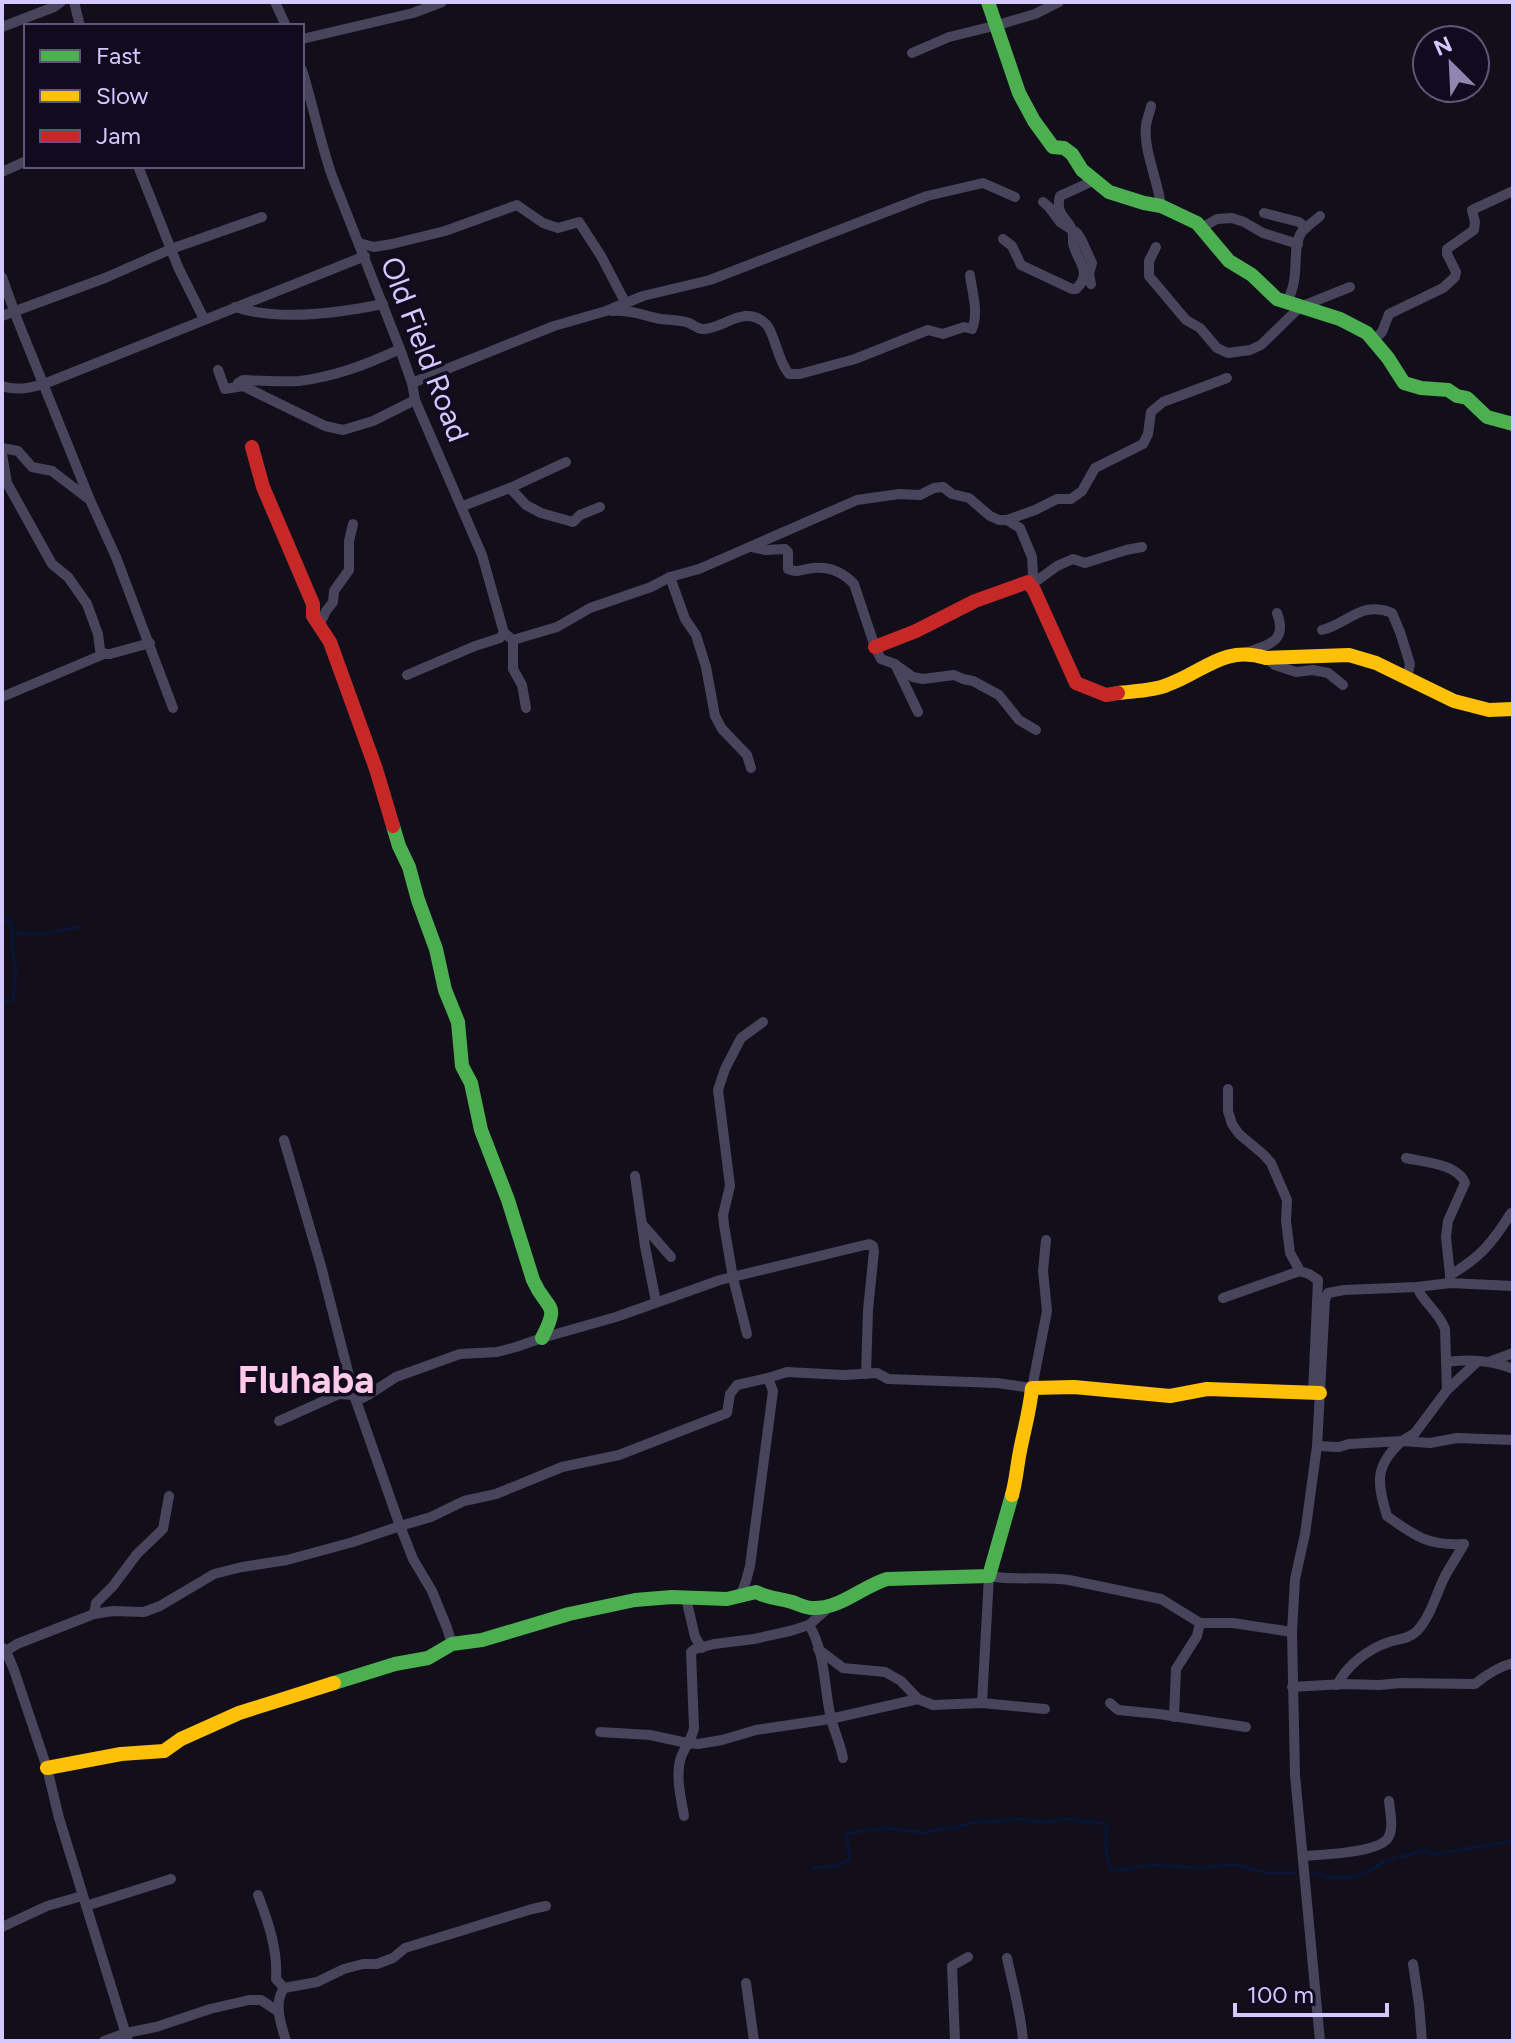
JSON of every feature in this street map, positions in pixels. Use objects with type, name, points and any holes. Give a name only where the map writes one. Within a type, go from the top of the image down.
[{"type":"street","points":[[2,27],[61,2]]},
{"type":"street","points":[[74,2],[80,24]]},
{"type":"street","points":[[275,2],[285,24]]},
{"type":"street","points":[[304,39],[413,13],[442,2]]},
{"type":"street","points":[[988,2],[1020,95],[1053,147],[1064,148],[1072,154],[1082,170],[1109,192],[1183,215],[1201,228],[1229,261],[1252,275],[1277,299],[1367,333],[1404,383],[1448,390],[1467,398],[1482,416],[1513,424]]},
{"type":"street","points":[[912,53],[949,37],[1035,14],[1059,2]]},
{"type":"street","name":"Old Field Road","points":[[304,76],[322,149],[400,349],[415,400],[482,555],[509,636],[513,669],[522,685],[526,708]]},
{"type":"street","points":[[1151,106],[1146,144],[1161,206]]},
{"type":"street","points":[[2,172],[24,162]]},
{"type":"street","points":[[139,168],[178,267],[204,319]]},
{"type":"street","points":[[1091,284],[1090,256],[1077,233],[1062,217],[1059,206],[1060,196],[1095,180]]},
{"type":"street","points":[[412,383],[554,326],[643,296],[710,280],[927,196],[983,183],[1015,197]]},
{"type":"street","points":[[1374,340],[1382,332],[1389,314],[1443,288],[1455,277],[1447,249],[1474,230],[1472,210],[1513,191]]},
{"type":"street","points":[[1043,202],[1060,222],[1073,230]]},
{"type":"street","points":[[359,243],[374,247],[413,239],[517,205],[543,223],[558,228],[579,222],[625,302]]},
{"type":"street","points":[[1264,213],[1299,222],[1306,228]]},
{"type":"street","points":[[1294,304],[1301,233],[1320,216]]},
{"type":"street","points":[[2,316],[105,278],[171,249],[262,217]]},
{"type":"street","points":[[1201,228],[1217,219],[1232,218],[1263,233],[1298,244]]},
{"type":"street","points":[[1003,239],[1012,246],[1021,265],[1076,289],[1081,284],[1084,266],[1073,244],[1073,230]]},
{"type":"street","points":[[1156,247],[1149,261],[1149,276],[1186,320],[1200,328],[1217,348],[1228,353],[1261,345],[1294,304],[1350,287]]},
{"type":"street","points":[[2,386],[12,389],[44,384],[365,256]]},
{"type":"street","points":[[606,311],[622,310],[689,322],[705,329],[747,315],[767,325],[782,366],[789,374],[800,374],[855,359],[928,330],[943,334],[964,327],[972,329],[975,310],[970,275]]},
{"type":"street","points":[[2,277],[90,500],[116,557],[173,708]]},
{"type":"street","points":[[235,307],[250,312],[284,315],[345,311],[383,304]]},
{"type":"street","points":[[225,389],[243,380],[295,381],[331,375],[400,349]]},
{"type":"street","points":[[218,370],[225,389]]},
{"type":"street","points":[[407,675],[500,638],[557,627],[590,608],[699,569],[857,500],[899,494],[920,495],[943,487],[952,494],[969,498],[990,516],[1007,520],[1057,499],[1071,499],[1082,491],[1095,468],[1143,444],[1148,434],[1151,412],[1163,402],[1227,378]]},
{"type":"street","points":[[225,389],[243,386],[325,426],[343,430],[373,421],[415,400]]},
{"type":"street","points":[[252,447],[263,487],[313,604],[313,616],[330,642],[436,949],[445,990],[458,1022],[462,1066],[471,1083],[481,1130],[508,1200],[533,1280],[551,1307],[553,1317],[542,1338]]},
{"type":"street","points":[[90,500],[52,471],[32,467],[18,451],[2,451],[5,486],[52,564],[68,577],[87,604],[98,634],[100,650],[104,654]]},
{"type":"street","points":[[463,506],[566,462]]},
{"type":"street","points":[[510,488],[526,505],[541,513],[573,522],[580,515],[600,507]]},
{"type":"street","points":[[1007,520],[1020,528],[1028,544],[1032,557],[1031,585],[1076,683],[1106,695],[1166,686],[1225,656],[1349,655],[1376,663],[1454,701],[1489,710],[1513,709]]},
{"type":"street","points":[[319,626],[333,602],[334,591],[349,570],[349,541],[353,524]]},
{"type":"street","points":[[752,547],[785,549],[788,552],[788,569],[795,572],[827,568],[847,576],[854,584],[881,659],[895,664],[913,677],[923,679],[954,675],[973,681],[999,695],[1019,720],[1036,730]]},
{"type":"street","points":[[1031,585],[1057,566],[1073,559],[1085,563],[1142,547]]},
{"type":"street","points":[[670,577],[685,619],[696,635],[706,667],[715,716],[722,729],[747,755],[751,768]]},
{"type":"street","points":[[875,647],[916,631],[975,601],[1028,582],[1031,585]]},
{"type":"street","points":[[1322,630],[1365,610],[1381,608],[1392,613],[1410,664],[1407,678]]},
{"type":"street","points":[[1241,654],[1278,638],[1281,625],[1277,613]]},
{"type":"street","points":[[2,697],[104,654],[150,643]]},
{"type":"street","points":[[1266,658],[1275,665],[1296,672],[1313,670],[1328,673],[1343,685]]},
{"type":"street","points":[[895,664],[918,712]]},
{"type":"street","points":[[747,1334],[733,1278],[723,1215],[730,1186],[718,1090],[741,1038],[763,1022]]},
{"type":"street","points":[[1228,1089],[1228,1111],[1232,1124],[1271,1163],[1287,1200],[1290,1253],[1300,1271]]},
{"type":"street","points":[[284,1140],[355,1398],[413,1559],[432,1591],[452,1644]]},
{"type":"street","points":[[1406,1158],[1460,1173],[1465,1183],[1448,1221],[1446,1237],[1450,1279]]},
{"type":"street","points":[[635,1176],[656,1302]]},
{"type":"street","points":[[1450,1279],[1493,1241],[1511,1213]]},
{"type":"street","points":[[643,1225],[671,1257]]},
{"type":"street","points":[[982,1703],[989,1576],[1017,1478],[1017,1462],[1026,1431],[1047,1311],[1043,1271],[1046,1240]]},
{"type":"street","points":[[279,1421],[339,1394],[355,1398],[368,1395],[396,1377],[460,1354],[497,1352],[616,1317],[720,1280],[869,1244],[873,1246],[866,1374]]},
{"type":"street","points":[[1223,1298],[1300,1271],[1318,1280],[1317,1446],[1305,1534],[1295,1579],[1292,1687],[1295,1775],[1320,2041]]},
{"type":"street","points":[[1317,1393],[1328,1293],[1417,1287],[1450,1279],[1513,1286]]},
{"type":"street","points":[[1417,1287],[1419,1294],[1442,1320],[1445,1329],[1447,1390]]},
{"type":"street","points":[[1337,1685],[1365,1653],[1390,1641],[1412,1636],[1418,1630],[1464,1544],[1444,1545],[1424,1540],[1387,1516],[1378,1480],[1386,1460],[1393,1449],[1415,1433],[1447,1390],[1483,1362],[1513,1353]]},
{"type":"street","points":[[1446,1362],[1466,1359],[1513,1369]]},
{"type":"street","points":[[127,2037],[59,1818],[47,1768],[4,1649],[94,1614],[144,1612],[214,1574],[287,1560],[353,1542],[431,1517],[464,1501],[496,1494],[562,1467],[603,1459],[681,1432],[727,1413],[730,1394],[737,1385],[787,1372],[877,1373],[888,1379],[997,1383],[1032,1388],[1074,1387],[1170,1396],[1207,1389],[1317,1393]]},
{"type":"street","points":[[740,1596],[754,1541],[773,1391],[768,1378]]},
{"type":"street","points":[[1317,1446],[1402,1441],[1430,1443],[1457,1438],[1513,1440]]},
{"type":"street","points":[[94,1614],[96,1603],[137,1554],[163,1529],[169,1496]]},
{"type":"street","points":[[684,1816],[678,1778],[679,1765],[694,1728],[691,1652],[809,1625],[830,1607],[887,1579],[1055,1578],[1161,1599],[1200,1623],[1233,1623],[1292,1632]]},
{"type":"street","points":[[47,1768],[121,1754],[164,1751],[181,1739],[239,1713],[395,1664],[428,1658],[452,1644],[482,1640],[569,1614],[635,1600],[727,1599],[756,1592],[769,1599],[789,1601],[808,1608],[830,1607]]},
{"type":"street","points":[[686,1598],[695,1637],[702,1648]]},
{"type":"street","points":[[1174,1717],[1176,1669],[1197,1636],[1200,1623]]},
{"type":"street","points":[[809,1625],[818,1649],[830,1719],[843,1758]]},
{"type":"street","points":[[818,1649],[843,1668],[885,1672],[901,1681],[918,1699],[933,1705],[982,1703],[1045,1709]]},
{"type":"street","points":[[1292,1687],[1475,1684],[1501,1666],[1513,1663]]},
{"type":"street","points":[[600,1732],[650,1735],[687,1743],[722,1740],[756,1730],[830,1719],[918,1699]]},
{"type":"street","points":[[1110,1703],[1118,1710],[1246,1727]]},
{"type":"street","points":[[1303,1856],[1349,1853],[1381,1844],[1388,1837],[1391,1826],[1389,1801]]},
{"type":"street","points":[[2,1927],[47,1906],[84,1901],[171,1879]]},
{"type":"street","points":[[258,1895],[268,1920],[277,1964],[276,1979],[284,1988]]},
{"type":"street","points":[[286,2041],[279,2012],[280,1994],[284,1988],[317,1982],[363,1964],[377,1964],[393,1958],[405,1948],[546,1906]]},
{"type":"street","points":[[955,2041],[952,1966],[968,1957]]},
{"type":"street","points":[[1007,1958],[1022,2017],[1023,2041]]},
{"type":"street","points":[[1413,1964],[1422,2041]]},
{"type":"street","points":[[746,1983],[754,2041]]},
{"type":"street","points":[[104,2041],[127,2037],[210,2009],[249,2000],[261,2000],[279,2012]]},
{"type":"waterway","points":[[2,921],[11,921],[12,930],[28,934],[80,927]]},
{"type":"waterway","points":[[2,1003],[13,999],[16,969],[12,931]]},
{"type":"waterway","points":[[813,1868],[837,1866],[849,1860],[847,1835],[850,1833],[887,1828],[925,1833],[969,1823],[1073,1819],[1106,1824],[1106,1850],[1112,1871],[1151,1865],[1202,1868],[1233,1864],[1266,1873],[1295,1873]]},
{"type":"waterway","points":[[1401,1857],[1425,1850],[1435,1854],[1513,1841]]},
{"type":"waterway","points":[[1313,1872],[1328,1877],[1350,1877],[1364,1874],[1396,1858]]},
{"type":"traffic: fast","points":[[988,2],[1019,93],[1053,147],[1064,148],[1072,154],[1082,170],[1109,192],[1161,206],[1197,223],[1229,261],[1252,275],[1277,299],[1340,319],[1367,333],[1404,383],[1448,390],[1467,398],[1487,417],[1513,424]]},
{"type":"traffic: fast","points":[[393,826],[458,1022],[462,1066],[471,1083],[481,1130],[508,1200],[533,1280],[550,1307],[551,1318],[542,1338]]},
{"type":"traffic: fast","points":[[334,1683],[395,1664],[428,1658],[452,1644],[482,1640],[569,1614],[635,1600],[672,1597],[727,1599],[756,1592],[808,1608],[821,1608],[887,1579],[989,1576],[1012,1495]]},
{"type":"traffic: slow","points":[[1118,693],[1162,687],[1214,662],[1238,655],[1266,658],[1349,655],[1376,663],[1454,701],[1489,710],[1513,709]]},
{"type":"traffic: slow","points":[[1012,1495],[1032,1388],[1074,1387],[1170,1396],[1207,1389],[1320,1393]]},
{"type":"traffic: slow","points":[[47,1768],[121,1754],[164,1751],[181,1739],[239,1713],[334,1683]]},
{"type":"traffic: jam","points":[[252,447],[263,487],[313,604],[313,616],[330,642],[393,826]]},
{"type":"traffic: jam","points":[[875,647],[916,631],[975,601],[1028,582],[1076,683],[1106,695],[1118,693]]},
{"type":"district","name":"Fluhaba","points":[[306,1380]]}]
